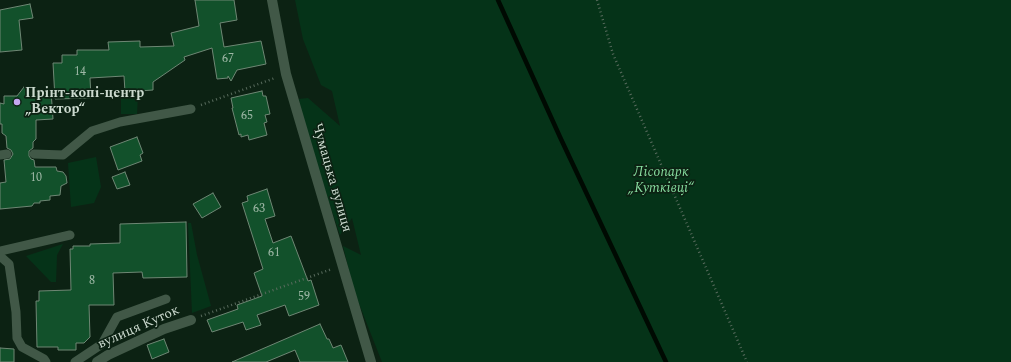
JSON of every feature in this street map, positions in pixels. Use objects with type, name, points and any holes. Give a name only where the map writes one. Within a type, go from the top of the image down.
[{"type":"street","name":"Чумацька вулиця","points":[[272,0],[286,74],[371,362]]},
{"type":"street","name":"вулиця Куток","points":[[98,362],[108,355],[164,329],[192,320]]},
{"type":"lane","points":[[34,154],[63,155],[92,132],[120,122],[191,109]]},
{"type":"lane","points":[[0,251],[70,234]]},
{"type":"lane","points":[[0,256],[9,264],[16,312],[17,338],[22,347],[44,359],[46,362]]},
{"type":"lane","points":[[75,362],[102,344],[117,317],[166,299]]},
{"type":"path","points":[[597,0],[613,54],[747,362]]},
{"type":"path","points":[[191,109],[286,74]]},
{"type":"path","points":[[192,320],[342,266]]},
{"type":"green space","name":"Лісопарк „Кутківці“","points":[[295,0],[1011,0],[1011,362],[382,362],[354,291],[343,246],[361,255],[352,218],[340,235],[305,131],[299,99],[308,98],[340,126],[332,91],[321,85],[303,39]]},
{"type":"green space","points":[[138,95],[137,114],[121,114],[121,96]]},
{"type":"green space","points":[[96,157],[101,187],[94,203],[71,207],[68,163]]},
{"type":"green space","points":[[188,223],[191,223],[197,255],[211,306],[192,313]]},
{"type":"green space","points":[[63,244],[57,255],[56,282],[51,282],[26,256]]},
{"type":"building","points":[[195,0],[234,0],[237,20],[220,23],[224,47],[261,41],[266,64],[237,70],[231,81],[228,76],[228,78],[217,79],[212,48],[184,57],[185,60],[153,82],[153,90],[125,92],[124,76],[90,78],[91,98],[55,99],[53,63],[62,63],[62,55],[77,55],[77,50],[109,50],[108,42],[140,41],[140,47],[174,46],[171,33],[199,26]]},
{"type":"building","points":[[30,4],[33,18],[19,20],[22,50],[0,52],[0,10]]},
{"type":"building","points":[[24,87],[29,92],[51,91],[53,119],[36,120],[36,139],[33,142],[33,148],[29,151],[29,156],[34,160],[35,167],[56,167],[57,171],[63,172],[66,176],[67,183],[61,186],[60,195],[50,196],[50,200],[34,203],[32,206],[0,209],[0,183],[6,182],[4,160],[10,159],[13,154],[11,150],[7,148],[6,136],[2,133],[2,124],[0,124],[0,103],[4,104],[4,96],[17,96]]},
{"type":"building","points":[[262,91],[263,96],[266,96],[270,114],[265,115],[267,122],[264,123],[267,135],[249,140],[248,135],[241,137],[241,134],[239,135],[231,98]]},
{"type":"building","points":[[137,137],[143,153],[140,155],[142,161],[118,170],[110,147]]},
{"type":"building","points":[[125,172],[130,185],[117,189],[112,177]]},
{"type":"building","points":[[267,189],[275,216],[265,219],[273,243],[291,236],[308,281],[311,280],[319,305],[289,316],[285,305],[257,315],[261,325],[246,330],[243,322],[212,332],[207,320],[238,309],[237,305],[262,296],[254,273],[263,269],[242,203],[248,201],[247,196]]},
{"type":"building","points":[[213,193],[221,207],[202,218],[193,204]]},
{"type":"building","points":[[186,222],[187,277],[143,278],[142,272],[113,273],[114,305],[89,305],[90,337],[84,343],[76,343],[76,350],[58,350],[58,347],[37,347],[36,301],[39,301],[39,291],[71,290],[70,249],[73,249],[73,246],[120,243],[120,224]]},
{"type":"building","points":[[320,324],[333,348],[341,345],[348,362],[300,362],[295,350],[266,362],[232,362]]},
{"type":"building","points":[[164,339],[169,352],[152,359],[147,345]]},
{"type":"building","points":[[0,348],[14,349],[14,362],[0,362]]},
{"type":"waterway","points":[[498,0],[560,137],[666,362]]},
{"type":"place","name":"Прінт-копі-центр „Вектор“","points":[[17,102]]}]
